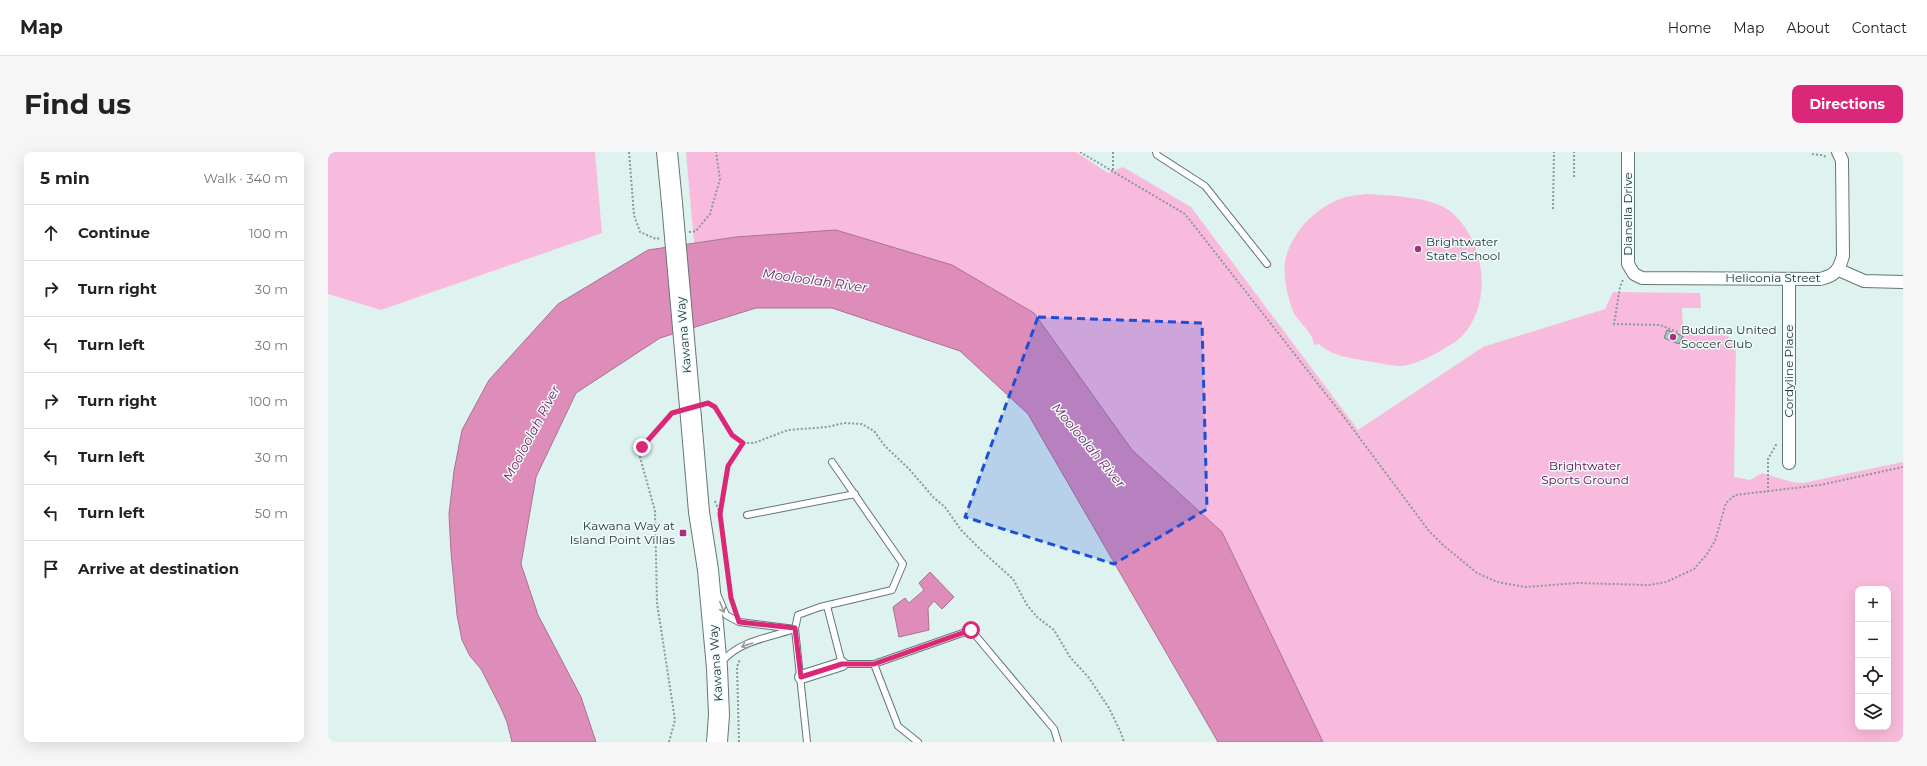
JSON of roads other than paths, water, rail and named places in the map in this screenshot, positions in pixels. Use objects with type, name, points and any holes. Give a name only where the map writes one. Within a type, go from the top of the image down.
[{"type":"main road","name":"Kawana Way","points":[[667,154],[699,512],[708,570],[717,668],[719,715],[717,742]]},
{"type":"main road","name":"Kawana Way","points":[[699,512],[697,548],[714,742]]},
{"type":"street","name":"Dianella Drive","points":[[1628,152],[1628,264],[1630,278]]},
{"type":"street","points":[[1834,156],[1842,160],[1843,248],[1839,270],[1864,281],[1903,282]]},
{"type":"street","name":"Heliconia Street","points":[[1630,278],[1820,279],[1829,277],[1839,270]]},
{"type":"street","name":"Cordyline Place","points":[[1789,279],[1789,463]]},
{"type":"street","points":[[801,677],[842,664]]},
{"type":"lane","points":[[1156,152],[1157,155],[1205,186],[1267,264]]},
{"type":"lane","points":[[807,742],[795,628],[798,615],[827,606],[892,590],[903,564],[832,462]]},
{"type":"lane","points":[[747,515],[855,494]]},
{"type":"lane","points":[[708,570],[726,615],[739,622],[795,628]]},
{"type":"lane","points":[[827,606],[842,664],[874,664],[971,630],[1054,730],[1058,742]]},
{"type":"lane","points":[[717,668],[728,654],[740,647],[795,628]]},
{"type":"lane","points":[[874,664],[898,726],[918,742]]},
{"type":"water","name":"Mooloolah River","points":[[836,230],[952,265],[1034,313],[1132,450],[1222,532],[1323,742],[1218,742],[1028,414],[960,351],[832,308],[756,308],[660,338],[576,393],[536,477],[521,564],[538,615],[581,697],[596,742],[512,742],[507,722],[501,708],[481,669],[470,656],[462,640],[457,615],[451,552],[449,514],[454,471],[462,430],[489,380],[558,304],[648,250],[736,237]]},
{"type":"water","points":[[930,572],[954,597],[942,609],[934,601],[928,608],[929,630],[899,637],[893,607],[905,598],[909,603],[924,590],[919,583]]},
{"type":"place","name":"Brightwater State School","points":[[1418,249]]},
{"type":"place","name":"Buddina United Soccer Club","points":[[1673,337]]},
{"type":"place","name":"Kawana Way at Island Point Villas","points":[[683,533]]},
{"type":"park label","name":"Brightwater Sports Ground","points":[[1585,473]]}]
